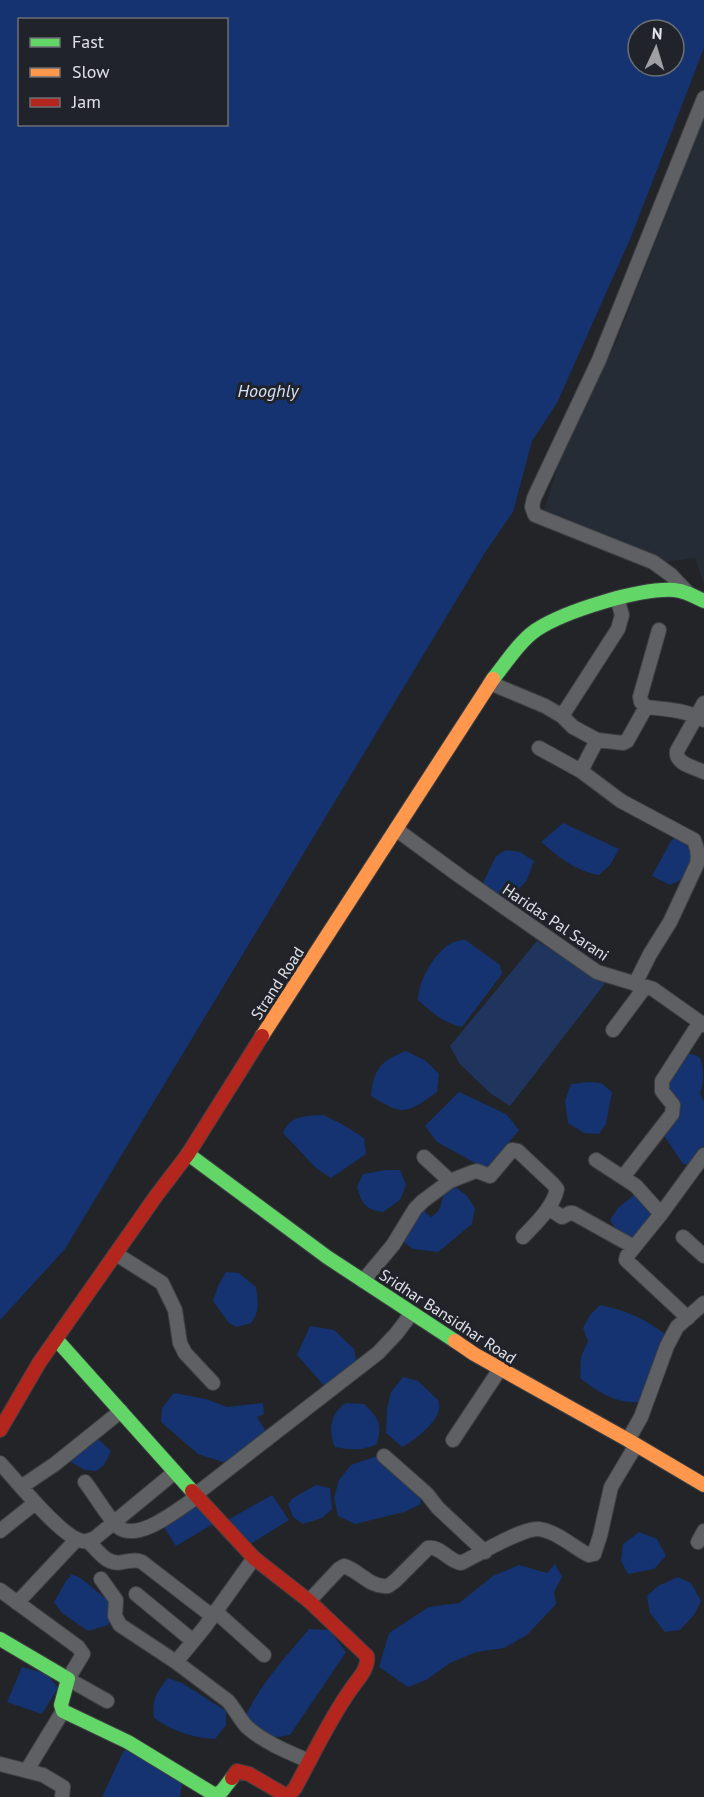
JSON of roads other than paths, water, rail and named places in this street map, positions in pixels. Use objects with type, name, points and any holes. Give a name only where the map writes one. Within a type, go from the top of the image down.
[{"type":"street","points":[[704,98],[599,360],[534,498],[532,507],[535,515],[653,562],[671,575],[688,593],[704,601]]},
{"type":"street","name":"Strand Road","points":[[0,1430],[39,1363],[188,1154],[490,683],[517,649],[535,631],[567,614],[617,598],[657,591],[674,590],[688,593]]},
{"type":"street","points":[[562,716],[618,629],[622,615],[617,598]]},
{"type":"street","points":[[659,630],[640,697],[641,702],[646,707],[678,711],[700,717]]},
{"type":"street","points":[[490,683],[545,706],[562,716],[573,727],[597,740],[623,743],[627,741],[646,707]]},
{"type":"street","points":[[704,703],[700,717],[676,756],[679,760],[704,772]]},
{"type":"street","points":[[580,771],[597,740]]},
{"type":"street","points":[[539,748],[580,771],[621,801],[700,844],[698,864],[670,922],[651,954],[640,985],[613,1030]]},
{"type":"street","name":"Haridas Pal Sarani","points":[[397,830],[597,972],[653,989],[702,1023]]},
{"type":"street","points":[[623,1177],[672,1114],[673,1105],[662,1091],[662,1081],[702,1023]]},
{"type":"street","points":[[363,1281],[393,1245],[415,1209],[423,1201],[450,1181],[477,1171],[490,1176],[512,1150],[516,1150],[554,1184],[557,1190],[548,1208],[523,1237]]},
{"type":"street","name":"Sridhar Bansidhar Road","points":[[188,1154],[327,1257],[412,1313],[500,1369],[704,1485]]},
{"type":"street","points":[[688,1318],[626,1260],[704,1155]]},
{"type":"street","points":[[424,1157],[450,1181]]},
{"type":"street","points":[[596,1160],[636,1186],[661,1214]]},
{"type":"street","points":[[548,1208],[562,1217],[573,1213],[634,1247]]},
{"type":"street","points":[[682,1238],[704,1256]]},
{"type":"street","points":[[116,1254],[162,1283],[175,1310],[180,1343],[185,1353],[213,1383]]},
{"type":"street","points":[[309,1601],[344,1566],[374,1584],[388,1586],[428,1548],[433,1547],[457,1563],[461,1563],[531,1529],[540,1529],[557,1535],[585,1553],[594,1554],[611,1487],[632,1442],[667,1346],[677,1327],[704,1303]]},
{"type":"street","points":[[85,1482],[119,1527],[126,1530],[142,1530],[150,1527],[196,1496],[378,1353],[412,1313]]},
{"type":"street","points":[[0,1590],[82,1651],[83,1654],[68,1679],[61,1705],[63,1711],[128,1742],[215,1795],[222,1791],[237,1771],[249,1774],[285,1795],[290,1794],[338,1707],[364,1671],[368,1660],[367,1656],[309,1601],[254,1558],[143,1438],[56,1339]]},
{"type":"street","points":[[453,1440],[500,1369]]},
{"type":"street","points":[[21,1487],[55,1464],[121,1411]]},
{"type":"street","points":[[384,1456],[427,1494],[438,1508],[484,1552]]},
{"type":"street","points":[[0,1463],[34,1503],[108,1561],[121,1563],[135,1559],[142,1562],[214,1613],[264,1655]]},
{"type":"street","points":[[16,1603],[82,1540],[95,1538],[175,1472]]},
{"type":"street","points":[[0,1531],[34,1503]]},
{"type":"street","points":[[176,1662],[254,1558]]},
{"type":"street","points":[[101,1579],[116,1600],[115,1616],[120,1625],[176,1662],[228,1701],[246,1726],[276,1746],[309,1761]]},
{"type":"street","points":[[136,1594],[193,1641]]},
{"type":"street","points":[[1,1642],[107,1701]]},
{"type":"street","points":[[27,1770],[63,1711]]},
{"type":"street","points":[[0,1764],[43,1775],[63,1787],[63,1797]]},
{"type":"water","name":"Hooghly","points":[[0,0],[704,0],[704,48],[631,237],[557,403],[532,441],[513,512],[486,551],[65,1249],[0,1320]]},
{"type":"water","points":[[563,823],[619,849],[610,865],[599,875],[575,867],[541,842]]},
{"type":"water","points":[[679,834],[690,840],[693,862],[684,877],[670,885],[652,876],[671,841]]},
{"type":"water","points":[[506,850],[520,852],[534,861],[527,880],[508,901],[483,883],[496,856]]},
{"type":"water","points":[[464,939],[500,965],[502,974],[462,1027],[444,1020],[418,1000],[424,977],[438,954],[453,942]]},
{"type":"water","points":[[406,1051],[426,1061],[439,1074],[437,1092],[412,1108],[398,1110],[371,1096],[372,1087],[380,1067],[391,1058]]},
{"type":"water","points":[[686,1053],[700,1058],[703,1080],[700,1093],[704,1102],[704,1146],[689,1165],[683,1164],[663,1134],[680,1106],[664,1085]]},
{"type":"water","points":[[601,1083],[612,1092],[606,1124],[599,1134],[584,1133],[568,1123],[565,1101],[571,1084]]},
{"type":"water","points":[[459,1092],[506,1114],[519,1130],[486,1169],[437,1142],[425,1126]]},
{"type":"water","points":[[323,1115],[364,1138],[366,1154],[331,1178],[316,1168],[283,1133],[294,1120],[305,1116]]},
{"type":"water","points":[[400,1170],[406,1185],[400,1200],[383,1212],[372,1210],[365,1205],[357,1187],[363,1174]]},
{"type":"water","points":[[454,1186],[467,1196],[475,1208],[472,1224],[438,1252],[413,1249],[400,1239],[417,1205],[431,1217],[440,1208],[446,1192]]},
{"type":"water","points":[[635,1194],[655,1213],[632,1240],[620,1235],[610,1220],[618,1208]]},
{"type":"water","points":[[226,1272],[239,1273],[256,1287],[257,1310],[251,1323],[237,1327],[229,1323],[213,1301]]},
{"type":"water","points":[[600,1305],[635,1316],[666,1335],[643,1402],[617,1400],[609,1397],[580,1378],[581,1357],[588,1341],[583,1328],[590,1315]]},
{"type":"water","points":[[310,1326],[334,1330],[354,1349],[357,1365],[327,1389],[297,1355]]},
{"type":"water","points":[[403,1377],[418,1381],[438,1400],[439,1407],[430,1426],[402,1447],[386,1433],[387,1409],[391,1392]]},
{"type":"water","points":[[174,1393],[206,1399],[227,1407],[263,1403],[264,1414],[257,1417],[267,1433],[226,1463],[198,1454],[161,1422],[162,1408]]},
{"type":"water","points":[[346,1403],[364,1404],[373,1413],[379,1426],[377,1444],[356,1449],[335,1447],[332,1423],[337,1412]]},
{"type":"water","points":[[78,1438],[98,1439],[111,1451],[104,1465],[96,1471],[85,1470],[65,1459],[68,1445]]},
{"type":"water","points":[[377,1456],[419,1491],[421,1504],[404,1512],[355,1524],[338,1516],[334,1498],[339,1480],[351,1465]]},
{"type":"water","points":[[316,1485],[330,1488],[332,1509],[322,1518],[303,1524],[293,1517],[288,1504],[293,1498]]},
{"type":"water","points":[[272,1495],[289,1520],[247,1546],[226,1521]]},
{"type":"water","points":[[194,1501],[213,1524],[176,1546],[160,1521]]},
{"type":"water","points":[[639,1532],[657,1539],[666,1556],[654,1569],[628,1574],[621,1561],[623,1544]]},
{"type":"water","points":[[555,1564],[562,1577],[554,1592],[556,1604],[527,1635],[504,1648],[476,1652],[450,1663],[426,1680],[408,1687],[379,1667],[389,1633],[429,1607],[459,1603],[493,1576],[519,1565],[547,1573]]},
{"type":"water","points":[[72,1574],[82,1579],[111,1603],[112,1614],[108,1625],[88,1631],[62,1613],[54,1602]]},
{"type":"water","points":[[678,1577],[691,1583],[701,1601],[694,1615],[680,1630],[665,1632],[650,1613],[647,1596],[658,1586]]},
{"type":"water","points":[[309,1629],[329,1630],[346,1652],[290,1735],[273,1738],[244,1720],[257,1695]]},
{"type":"water","points":[[22,1667],[47,1674],[58,1688],[42,1714],[7,1702]]},
{"type":"water","points":[[168,1678],[182,1683],[226,1711],[226,1725],[215,1739],[183,1733],[154,1718],[153,1706],[156,1696]]},
{"type":"water","points":[[124,1750],[134,1752],[182,1783],[180,1797],[102,1797]]}]
